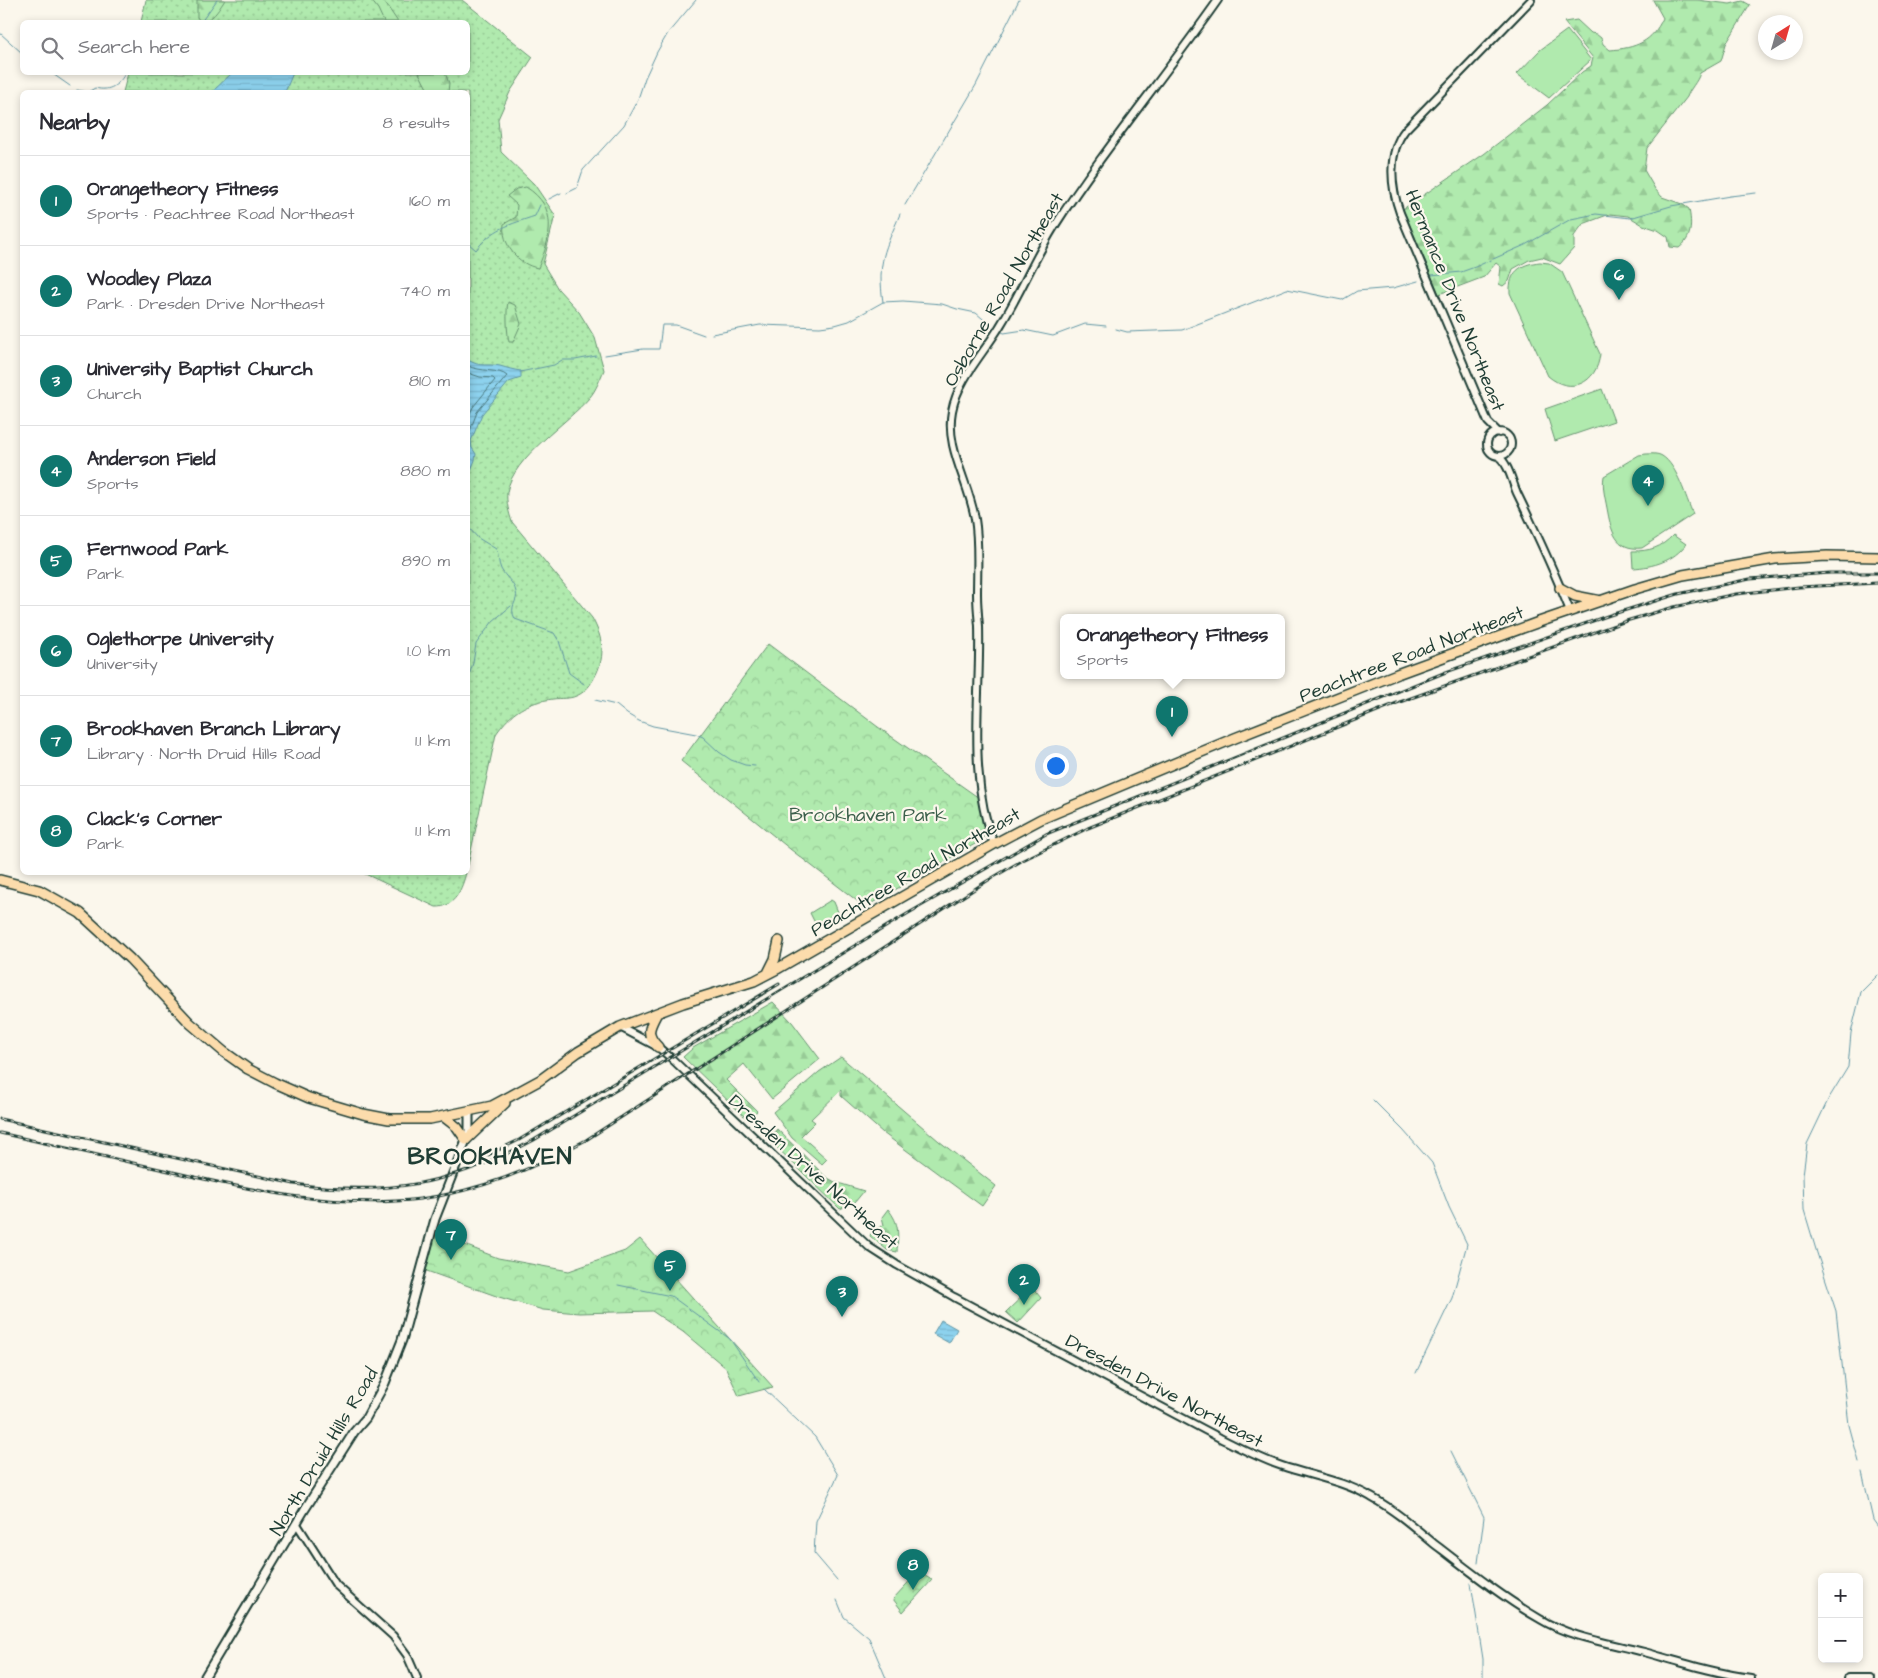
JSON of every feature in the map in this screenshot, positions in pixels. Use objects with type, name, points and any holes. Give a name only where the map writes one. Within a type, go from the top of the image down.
[{"type":"highway","name":"Peachtree Road Northeast","points":[[0,880],[39,890],[80,913],[130,958],[190,1023],[224,1052],[248,1069],[309,1098],[363,1114],[400,1120],[444,1118],[492,1106],[512,1096],[540,1080],[582,1049],[620,1027],[754,981],[1041,819],[1235,738],[1397,674],[1570,611],[1683,575],[1766,560],[1827,556],[1878,557]]},
{"type":"highway","points":[[1560,588],[1575,596],[1602,601]]},
{"type":"highway","points":[[767,974],[775,959],[779,940]]},
{"type":"highway","points":[[657,1013],[649,1031],[652,1041],[658,1048]]},
{"type":"highway","points":[[444,1118],[457,1126],[466,1140],[512,1096]]},
{"type":"main road","name":"North Druid Hills Road","points":[[204,1678],[305,1509],[349,1440],[366,1418],[385,1383],[402,1340],[435,1219],[469,1131],[469,1112]]},
{"type":"street","name":"Osborne Road Northeast","points":[[994,844],[984,814],[978,771],[980,673],[976,520],[970,495],[953,450],[952,410],[964,381],[1001,324],[1045,243],[1072,200],[1218,0]]},
{"type":"street","name":"Hermance Drive Northeast","points":[[1491,436],[1490,424],[1400,214],[1395,198],[1393,167],[1396,149],[1401,136],[1531,0]]},
{"type":"street","name":"Hermance Drive Northeast","points":[[1490,424],[1499,433],[1509,438],[1511,445],[1508,452],[1508,461],[1522,495],[1522,500]]},
{"type":"street","name":"Hermance Drive Northeast","points":[[1499,433],[1491,436],[1487,442],[1488,450],[1504,462],[1570,611]]},
{"type":"street","points":[[1498,456],[1508,452]]},
{"type":"street","name":"Dresden Drive Northeast","points":[[620,1027],[658,1048],[679,1065],[870,1246],[897,1265],[954,1298],[1262,1459],[1353,1487],[1371,1497],[1476,1576],[1541,1620],[1562,1630],[1679,1664],[1726,1675],[1751,1678]]},
{"type":"street","points":[[297,1524],[336,1585],[393,1636],[407,1655],[417,1678]]},
{"type":"street","points":[[1848,1678],[1870,1678]]},
{"type":"green space","points":[[146,0],[462,0],[533,57],[510,92],[498,119],[501,152],[534,184],[555,215],[543,264],[558,289],[579,312],[595,338],[604,370],[590,397],[519,466],[511,479],[507,492],[507,504],[512,522],[592,618],[601,641],[602,657],[593,680],[581,693],[571,698],[544,700],[520,709],[496,734],[470,856],[470,90],[124,90],[127,75],[470,75],[470,20],[141,20]]},
{"type":"green space","points":[[197,0],[225,0],[215,15],[208,19],[199,20],[197,17]]},
{"type":"green space","points":[[371,0],[383,0],[397,20],[383,20]]},
{"type":"green space","points":[[1653,0],[1697,0],[1730,4],[1743,1],[1750,5],[1726,44],[1721,61],[1700,73],[1687,97],[1647,148],[1644,170],[1655,189],[1662,197],[1682,204],[1689,209],[1691,226],[1686,240],[1679,248],[1670,247],[1668,237],[1658,230],[1643,225],[1628,216],[1610,214],[1583,224],[1574,236],[1574,248],[1560,264],[1542,257],[1529,260],[1513,269],[1509,281],[1503,286],[1499,284],[1501,267],[1496,263],[1484,277],[1439,294],[1403,209],[1484,154],[1547,105],[1591,66],[1593,58],[1564,22],[1577,20],[1591,33],[1601,38],[1603,44],[1610,50],[1628,48],[1648,38],[1659,26],[1663,18]]},
{"type":"green space","points":[[1567,30],[1591,60],[1549,98],[1517,74],[1540,50]]},
{"type":"green space","points":[[420,75],[446,75],[449,83],[448,90],[428,90]]},
{"type":"green space","points":[[526,187],[537,195],[544,204],[548,214],[549,234],[538,268],[524,263],[518,258],[512,252],[505,238],[504,224],[516,217],[517,205],[507,196],[516,189]]},
{"type":"green space","points":[[1540,262],[1549,263],[1562,272],[1600,354],[1594,373],[1581,383],[1565,385],[1556,382],[1548,376],[1510,293],[1511,280],[1517,270],[1521,267]]},
{"type":"green space","points":[[508,302],[515,305],[521,324],[513,342],[509,342],[508,338]]},
{"type":"green space","points":[[1602,389],[1614,421],[1555,441],[1545,409]]},
{"type":"green space","points":[[1658,454],[1667,460],[1677,474],[1693,514],[1642,548],[1633,548],[1620,542],[1613,531],[1604,492],[1604,476],[1639,455]]},
{"type":"green space","points":[[1673,535],[1686,544],[1675,555],[1662,562],[1633,568],[1632,551],[1655,548]]},
{"type":"green space","name":"Brookhaven Park","points":[[768,644],[878,727],[979,798],[984,836],[982,840],[865,907],[681,761]]},
{"type":"green space","points":[[367,875],[465,875],[460,891],[453,901],[436,907]]},
{"type":"green space","points":[[831,900],[834,902],[838,912],[818,924],[815,923],[810,913]]},
{"type":"green space","points":[[773,1002],[792,1022],[820,1059],[772,1099],[744,1064],[726,1080],[757,1111],[748,1120],[683,1057],[693,1048]]},
{"type":"green space","points":[[841,1057],[939,1141],[996,1186],[982,1206],[883,1133],[841,1096],[841,1090],[811,1119],[815,1122],[801,1136],[827,1159],[822,1164],[792,1138],[773,1112],[819,1072]]},
{"type":"green space","points":[[766,1127],[773,1134],[777,1129],[826,1177],[835,1182],[864,1191],[855,1202],[840,1209],[760,1131]]},
{"type":"green space","points":[[888,1209],[895,1219],[898,1234],[897,1252],[887,1250],[870,1236],[872,1231],[884,1225],[882,1217]]},
{"type":"green space","points":[[431,1232],[498,1258],[569,1271],[625,1251],[640,1239],[773,1387],[739,1396],[726,1368],[683,1332],[652,1311],[579,1313],[543,1310],[499,1297],[424,1270]]},
{"type":"green space","points":[[1032,1287],[1041,1298],[1018,1323],[1006,1312]]},
{"type":"green space","points":[[918,1572],[932,1580],[903,1612],[893,1599]]},
{"type":"water","points":[[230,75],[292,75],[286,90],[214,90]]},
{"type":"water","points":[[470,361],[481,365],[496,365],[521,371],[521,378],[509,382],[482,414],[471,441],[472,448],[476,454],[470,473]]},
{"type":"water","points":[[941,1320],[957,1329],[949,1343],[933,1334]]},
{"type":"waterway","points":[[202,20],[217,0]]},
{"type":"waterway","points":[[567,193],[577,188],[583,170],[624,125],[638,99],[657,52],[668,33],[696,0]]},
{"type":"waterway","points":[[905,205],[976,85],[1019,0]]},
{"type":"waterway","points":[[0,33],[20,51]]},
{"type":"waterway","points":[[54,75],[70,86]]},
{"type":"waterway","points":[[92,90],[95,88],[110,88],[117,84],[124,75]]},
{"type":"waterway","points":[[549,199],[561,193]]},
{"type":"waterway","points":[[1432,275],[1461,272],[1475,267],[1525,245],[1571,219],[1596,214],[1630,218],[1671,206],[1756,193]]},
{"type":"waterway","points":[[470,245],[476,250],[495,232],[535,216],[540,205]]},
{"type":"waterway","points":[[883,302],[881,288],[882,266],[886,247],[900,214]]},
{"type":"waterway","points":[[1116,329],[1127,332],[1182,330],[1287,289],[1342,300],[1357,291],[1393,288],[1418,281]]},
{"type":"waterway","points":[[712,334],[760,325],[820,327],[835,325],[849,321],[883,302],[903,301],[942,304],[976,313],[995,329]]},
{"type":"waterway","points":[[999,330],[1004,333],[1024,330],[1053,336],[1085,324],[1106,326]]},
{"type":"waterway","points":[[605,355],[643,349],[659,349],[662,325],[676,325],[704,335]]},
{"type":"waterway","points":[[520,372],[554,365],[562,360],[575,360],[596,356]]},
{"type":"waterway","points":[[470,529],[478,538],[496,549],[501,569],[513,585],[517,595],[513,607],[515,619],[554,633],[559,641],[569,673],[584,684]]},
{"type":"waterway","points":[[470,673],[476,644],[493,621],[511,606]]},
{"type":"waterway","points":[[595,700],[616,705],[639,721],[653,726],[696,734],[703,737],[731,760],[755,766]]},
{"type":"waterway","points":[[1859,1462],[1849,1425],[1836,1311],[1804,1210],[1803,1175],[1807,1144],[1829,1098],[1848,1067],[1851,1033],[1861,992],[1878,975]]},
{"type":"waterway","points":[[1373,1100],[1432,1163],[1449,1207],[1467,1244],[1452,1298],[1416,1373]]},
{"type":"waterway","points":[[618,1285],[671,1296],[730,1339],[759,1382]]},
{"type":"waterway","points":[[764,1389],[815,1437],[838,1475],[816,1521],[814,1553],[837,1580]]},
{"type":"waterway","points":[[1451,1451],[1484,1517],[1478,1563]]},
{"type":"waterway","points":[[1862,1472],[1873,1520],[1878,1527]]},
{"type":"waterway","points":[[1471,1583],[1483,1659],[1483,1678]]},
{"type":"waterway","points":[[837,1600],[844,1617],[869,1638],[886,1678]]},
{"type":"railway","points":[[0,1119],[294,1184],[360,1189],[390,1187],[446,1177],[474,1168],[534,1140],[907,914],[1046,834],[1446,672],[1610,615],[1678,594],[1750,579],[1830,573],[1878,573]]},
{"type":"railway","points":[[0,1133],[234,1186],[326,1200],[357,1202],[420,1199],[485,1184],[526,1169],[586,1140],[987,881],[1023,860],[1088,828],[1397,703],[1626,621],[1674,607],[1736,594],[1799,587],[1878,583]]},
{"type":"railway","points":[[486,1156],[519,1140],[779,984]]},
{"type":"place","name":"Oglethorpe University","points":[[1619,300]]},
{"type":"place","name":"Anderson Field","points":[[1648,506]]},
{"type":"place","name":"Orangetheory Fitness","points":[[1172,737]]},
{"type":"place","name":"Brookhaven Branch Library","points":[[451,1260]]},
{"type":"place","name":"Fernwood Park","points":[[670,1291]]},
{"type":"place","name":"Woodley Plaza","points":[[1024,1305]]},
{"type":"place","name":"University Baptist Church","points":[[842,1317]]},
{"type":"place","name":"Clack's Corner","points":[[913,1590]]},
{"type":"district","name":"BROOKHAVEN","points":[[490,1156]]}]
